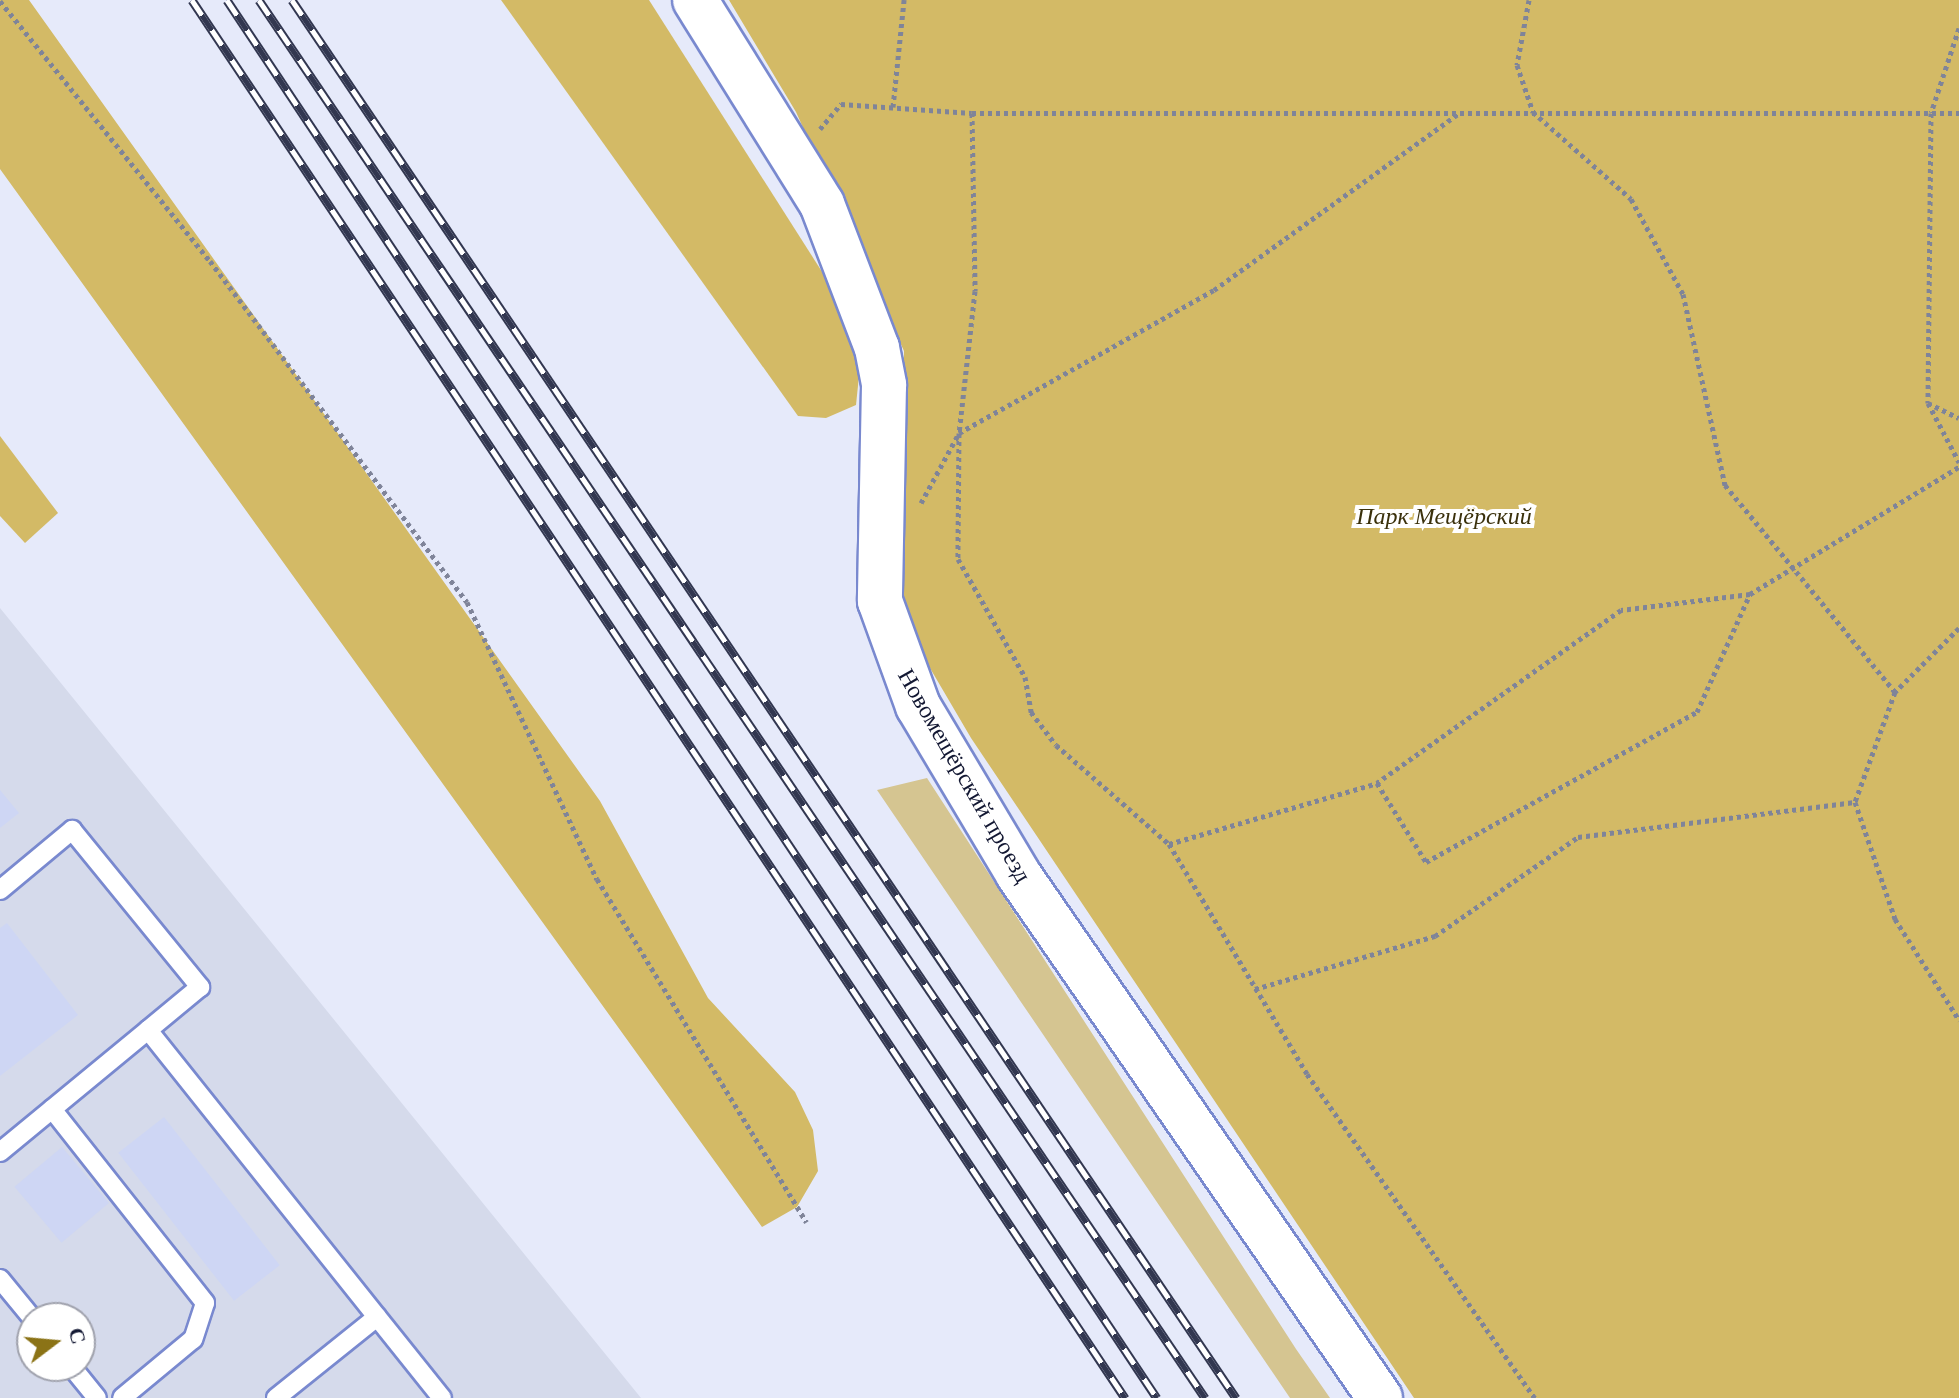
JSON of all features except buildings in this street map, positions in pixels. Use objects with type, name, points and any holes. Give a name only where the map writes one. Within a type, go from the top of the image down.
[{"type":"street","name":"Новомещёрский проезд","points":[[695,0],[822,204],[877,348],[884,385],[880,601],[918,706],[1018,874],[1380,1398]]},
{"type":"lane","points":[[0,890],[72,830],[200,987],[0,1152]]},
{"type":"lane","points":[[148,1030],[442,1398]]},
{"type":"lane","points":[[52,1109],[205,1303],[193,1339],[122,1398]]},
{"type":"lane","points":[[0,1279],[19,1302]]},
{"type":"lane","points":[[276,1398],[377,1317]]},
{"type":"lane","points":[[84,1382],[97,1398]]},
{"type":"path","points":[[893,107],[904,0]]},
{"type":"path","points":[[1529,0],[1517,65],[1533,112],[1631,199],[1683,294],[1725,485],[1789,570],[1895,692]]},
{"type":"path","points":[[0,1],[210,261],[467,602],[597,879],[806,1222]]},
{"type":"path","points":[[1169,844],[1377,783],[1621,610],[1750,594],[1959,465],[1928,403],[1931,113],[1959,28]]},
{"type":"path","points":[[792,152],[841,104],[972,113],[1959,113]]},
{"type":"path","points":[[959,433],[1214,290],[1460,112]]},
{"type":"path","points":[[972,113],[975,291],[959,433],[958,559],[1025,677],[1031,712],[1056,745],[1169,844],[1307,1074],[1535,1398]]},
{"type":"path","points":[[1928,403],[1959,418]]},
{"type":"path","points":[[1377,783],[1426,862],[1697,712],[1750,594]]},
{"type":"path","points":[[1959,628],[1895,692],[1855,802],[1895,919],[1959,1020]]},
{"type":"path","points":[[1255,989],[1435,936],[1578,837],[1855,802]]},
{"type":"shaded area","points":[[0,608],[641,1398],[0,1398]]},
{"type":"shaded area","points":[[927,778],[1330,1398],[1290,1398],[877,790]]},
{"type":"green space","points":[[0,0],[29,0],[600,801],[708,998],[795,1092],[813,1130],[818,1171],[797,1207],[762,1227],[0,169]]},
{"type":"green space","points":[[501,0],[649,0],[840,300],[860,366],[856,405],[826,418],[798,416]]},
{"type":"green space","name":"Парк Мещёрский","points":[[729,0],[1959,0],[1959,1398],[1414,1398],[971,738],[910,634],[899,588],[904,351],[796,112]]},
{"type":"green space","points":[[0,436],[58,513],[25,543],[0,516]]},
{"type":"railway","points":[[192,0],[1125,1398]]},
{"type":"railway","points":[[227,0],[1157,1398]]},
{"type":"railway","points":[[259,0],[1205,1398]]},
{"type":"railway","points":[[292,0],[1236,1398]]}]
